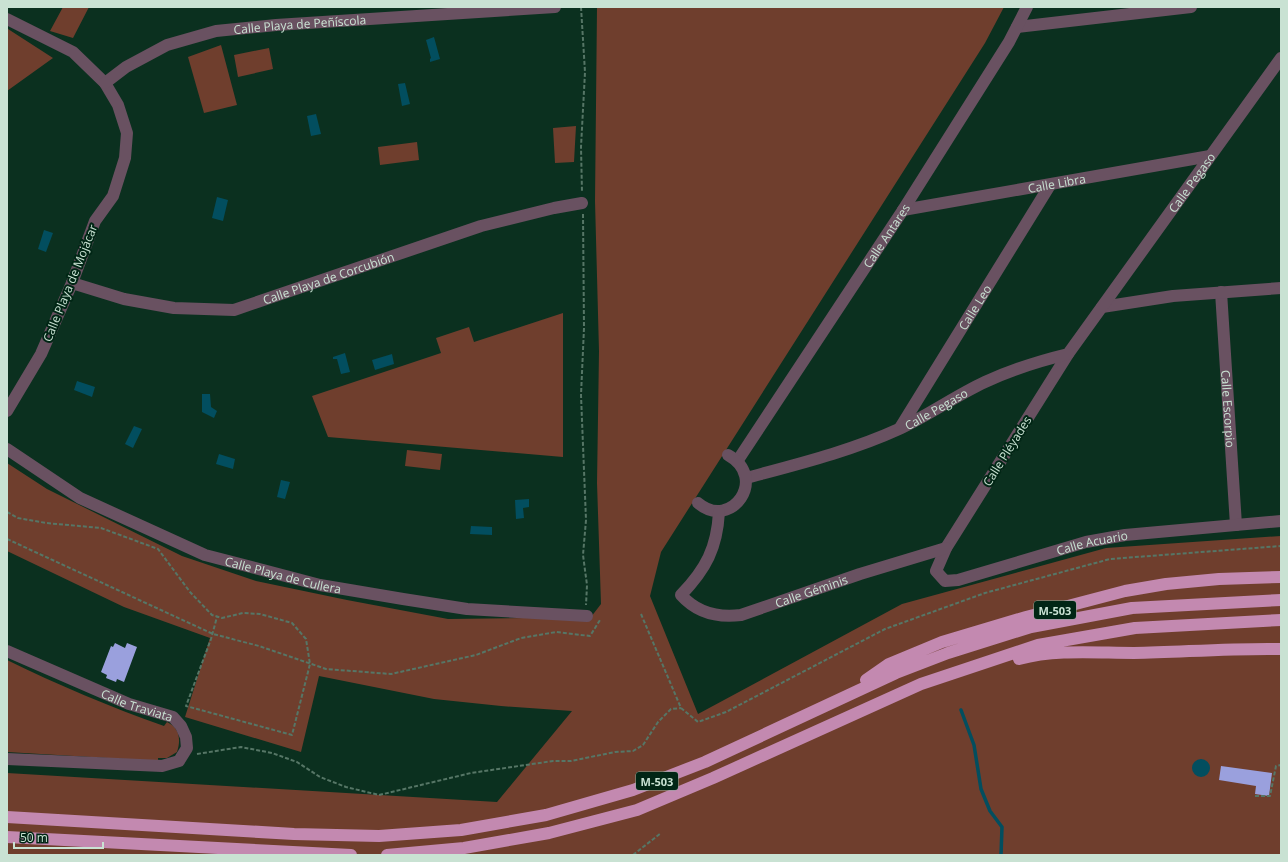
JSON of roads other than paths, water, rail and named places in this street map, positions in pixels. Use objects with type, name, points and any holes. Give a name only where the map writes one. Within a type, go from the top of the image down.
[{"type":"highway","name":"M-503","points":[[845,695],[889,664],[942,642],[1026,617],[1125,591],[1166,584],[1219,579],[1281,577]]},
{"type":"highway","name":"M-503","points":[[7,818],[294,834],[379,836],[461,830],[546,815],[633,790],[705,762],[845,695],[948,653],[1030,626],[1132,608],[1281,600]]},
{"type":"highway","name":"M-503","points":[[387,855],[464,848],[549,833],[637,810],[713,778],[921,684],[1038,645],[1135,628],[1281,620]]},
{"type":"highway","name":"M-503","points":[[921,684],[1032,656],[1072,652],[1133,653],[1281,649]]},
{"type":"highway","points":[[7,837],[351,855]]},
{"type":"street","name":"Calle Playa de Peñíscola","points":[[105,83],[126,67],[167,45],[216,31],[291,23],[555,7]]},
{"type":"street","name":"Calle Antares","points":[[746,478],[744,467],[733,458],[903,210],[1027,7]]},
{"type":"street","points":[[1016,27],[1191,7]]},
{"type":"street","name":"Calle Playa de Mojácar","points":[[7,19],[73,52],[105,83],[118,105],[127,133],[125,158],[113,196],[95,221],[72,283],[41,354],[7,411]]},
{"type":"street","name":"Calle Pegaso","points":[[746,478],[818,458],[899,429],[984,382],[1036,362],[1068,354],[1281,58]]},
{"type":"street","name":"Calle Libra","points":[[903,210],[1210,156]]},
{"type":"street","name":"Calle Leo","points":[[899,429],[1050,185]]},
{"type":"street","name":"Calle Playa de Corcubión","points":[[72,283],[124,299],[167,307],[234,310],[481,226],[554,208],[582,204]]},
{"type":"street","points":[[1102,306],[1173,296],[1281,288]]},
{"type":"street","name":"Calle Escorpio","points":[[1221,292],[1236,525]]},
{"type":"street","name":"Calle Pléyades","points":[[946,548],[1068,354]]},
{"type":"street","name":"Calle Playa de Cullera","points":[[7,449],[80,498],[205,555],[320,585],[467,609],[586,613]]},
{"type":"street","points":[[698,503],[709,510],[719,512],[730,508],[741,500],[746,490],[746,478]]},
{"type":"street","name":"Calle Géminis","points":[[719,512],[718,530],[712,552],[698,577],[681,595],[690,605],[700,611],[724,617],[741,615],[860,574],[946,548]]},
{"type":"street","name":"Calle Acuario","points":[[946,548],[936,570],[946,581],[958,580],[1086,542],[1125,535],[1281,521]]},
{"type":"street","name":"Calle Traviata","points":[[7,651],[129,704],[173,717],[181,726],[186,737],[187,748],[179,761],[162,766],[7,760]]},
{"type":"water","points":[[434,37],[440,59],[430,62],[431,58],[426,40]]},
{"type":"water","points":[[405,83],[410,104],[402,106],[398,84]]},
{"type":"water","points":[[316,114],[321,134],[311,136],[307,116]]},
{"type":"water","points":[[217,197],[228,200],[223,221],[212,218]]},
{"type":"water","points":[[44,230],[53,233],[46,252],[38,249]]},
{"type":"water","points":[[345,353],[350,372],[341,374],[337,359],[333,359],[333,357]]},
{"type":"water","points":[[392,354],[394,364],[375,370],[372,360]]},
{"type":"water","points":[[77,381],[95,387],[92,397],[74,390]]},
{"type":"water","points":[[202,394],[210,394],[211,407],[217,411],[214,418],[202,412]]},
{"type":"water","points":[[134,426],[142,429],[133,448],[125,444]]},
{"type":"water","points":[[219,454],[235,459],[233,469],[216,464]]},
{"type":"water","points":[[281,480],[290,482],[285,499],[277,497]]},
{"type":"water","points":[[529,499],[529,507],[523,508],[524,518],[516,519],[515,500]]},
{"type":"water","points":[[471,526],[492,527],[492,535],[470,534]]},
{"type":"water","points":[[1201,759],[1207,762],[1210,768],[1207,774],[1201,777],[1195,774],[1192,768],[1195,762]]},
{"type":"waterway","points":[[961,710],[974,745],[981,789],[990,811],[1002,827],[1001,855]]}]
